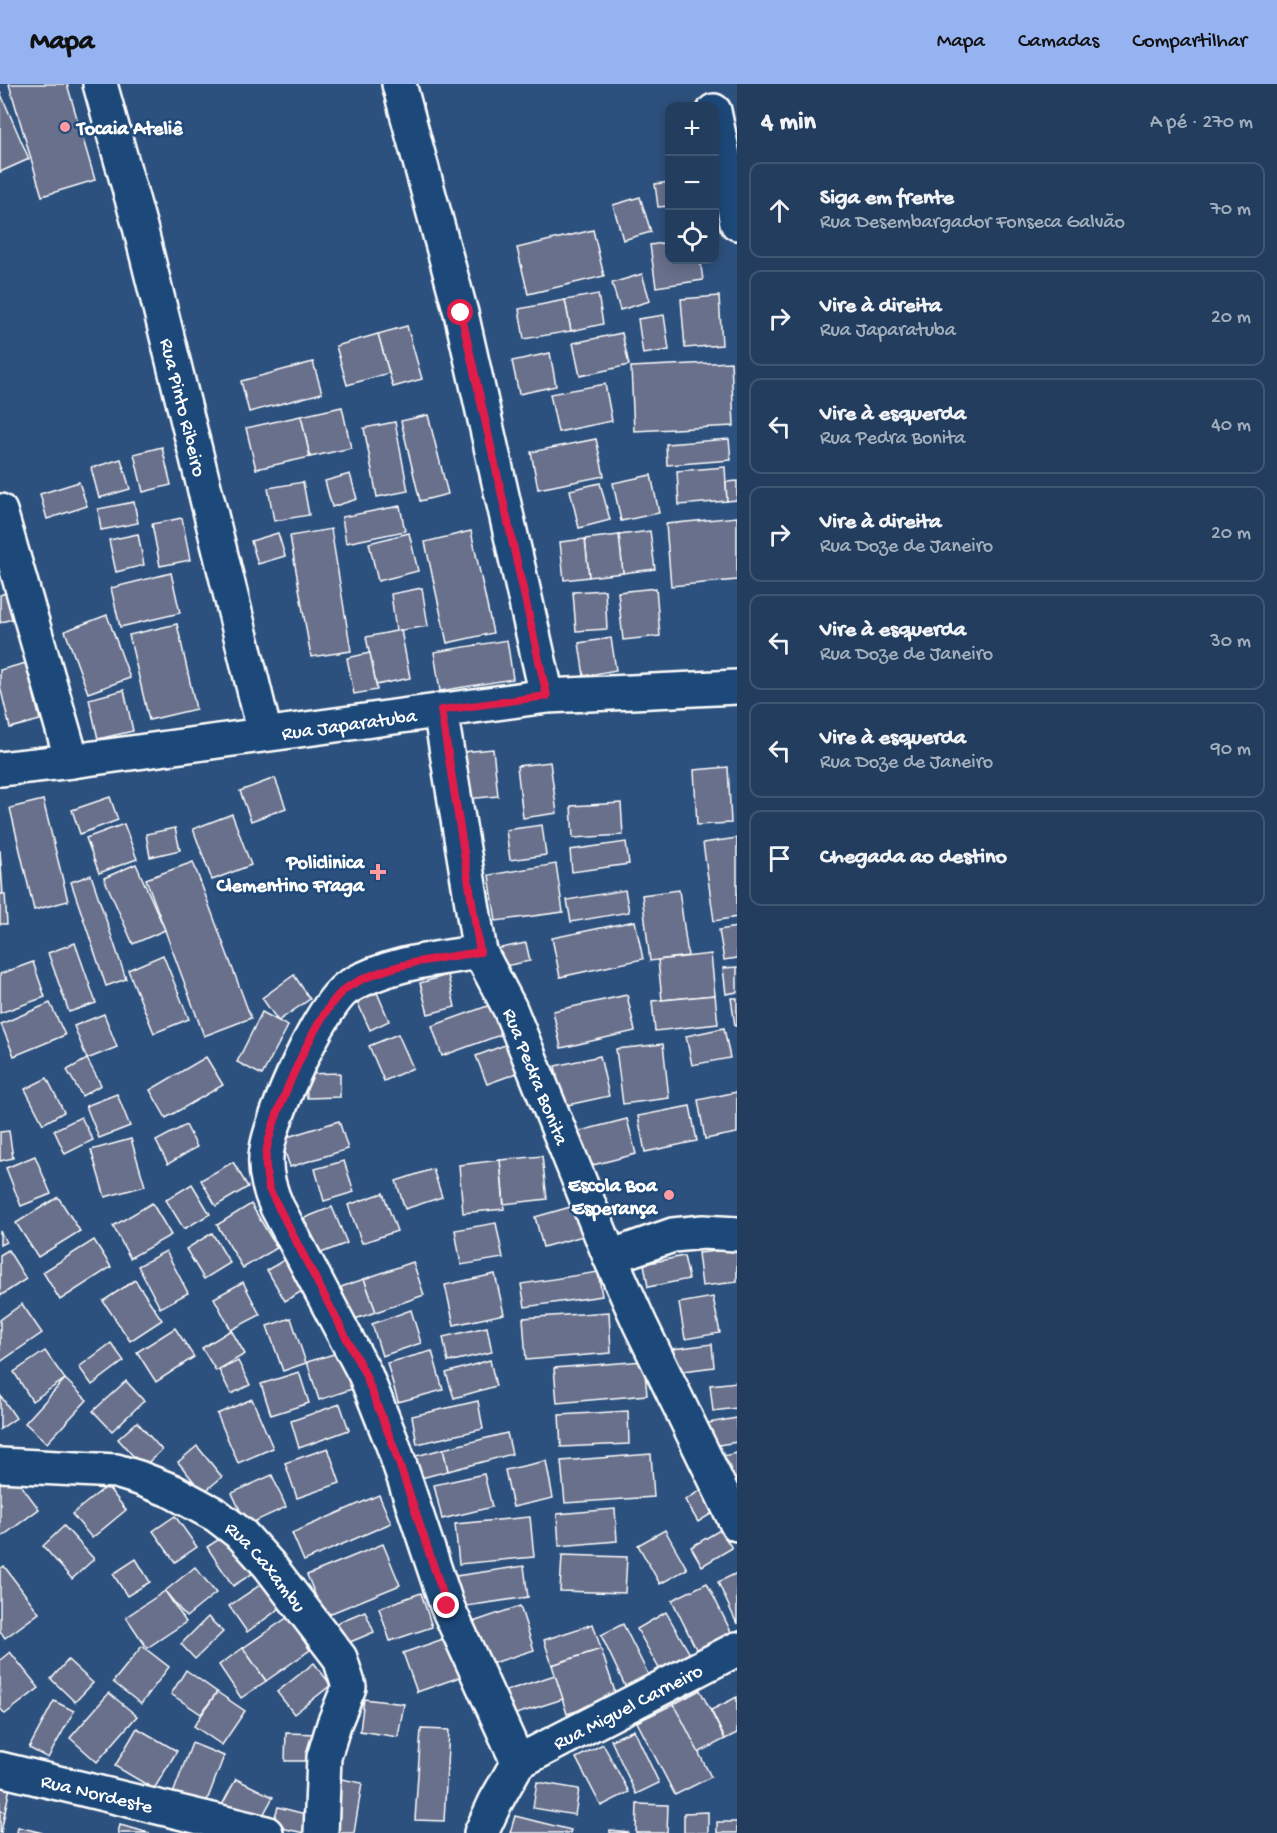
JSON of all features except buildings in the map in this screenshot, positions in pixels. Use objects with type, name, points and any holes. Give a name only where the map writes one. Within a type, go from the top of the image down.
[{"type":"street","name":"Rua Pinto Ribeiro","points":[[100,84],[140,227],[265,734]]},
{"type":"street","points":[[399,84],[461,313],[547,696]]},
{"type":"street","points":[[709,84],[713,102]]},
{"type":"street","points":[[719,134],[737,223]]},
{"type":"street","points":[[0,511],[72,761]]},
{"type":"street","name":"Rua Japaratuba","points":[[0,769],[547,696],[737,687]]},
{"type":"street","name":"Rua Pedra Bonita","points":[[441,710],[480,952],[510,1008],[610,1257],[640,1324],[737,1524]]},
{"type":"street","points":[[480,952],[403,964],[345,988],[314,1030],[274,1123],[266,1150],[266,1169],[269,1189],[277,1207],[365,1374],[393,1445],[447,1606],[518,1762],[496,1801],[482,1833]]},
{"type":"street","points":[[610,1257],[673,1235],[704,1232],[737,1234]]},
{"type":"street","name":"Rua Caxambu","points":[[0,1465],[116,1471],[139,1478],[172,1491],[216,1515],[242,1535],[269,1565],[340,1658],[349,1687],[324,1757],[321,1833]]},
{"type":"street","name":"Rua Miguel Carneiro","points":[[518,1762],[737,1649]]},
{"type":"street","name":"Rua Nordeste","points":[[0,1769],[266,1833]]},
{"type":"place","name":"Tocaia Ateliê","points":[[65,127]]},
{"type":"place","name":"Policlinica Clementino Fraga","points":[[378,872]]},
{"type":"place","name":"Escola Boa Esperança","points":[[669,1195]]},
{"type":"route","points":[[447,1606],[393,1445],[365,1374],[269,1189],[266,1150],[274,1123],[314,1030],[345,988],[403,964],[480,952],[441,710],[547,696],[461,313]]}]
